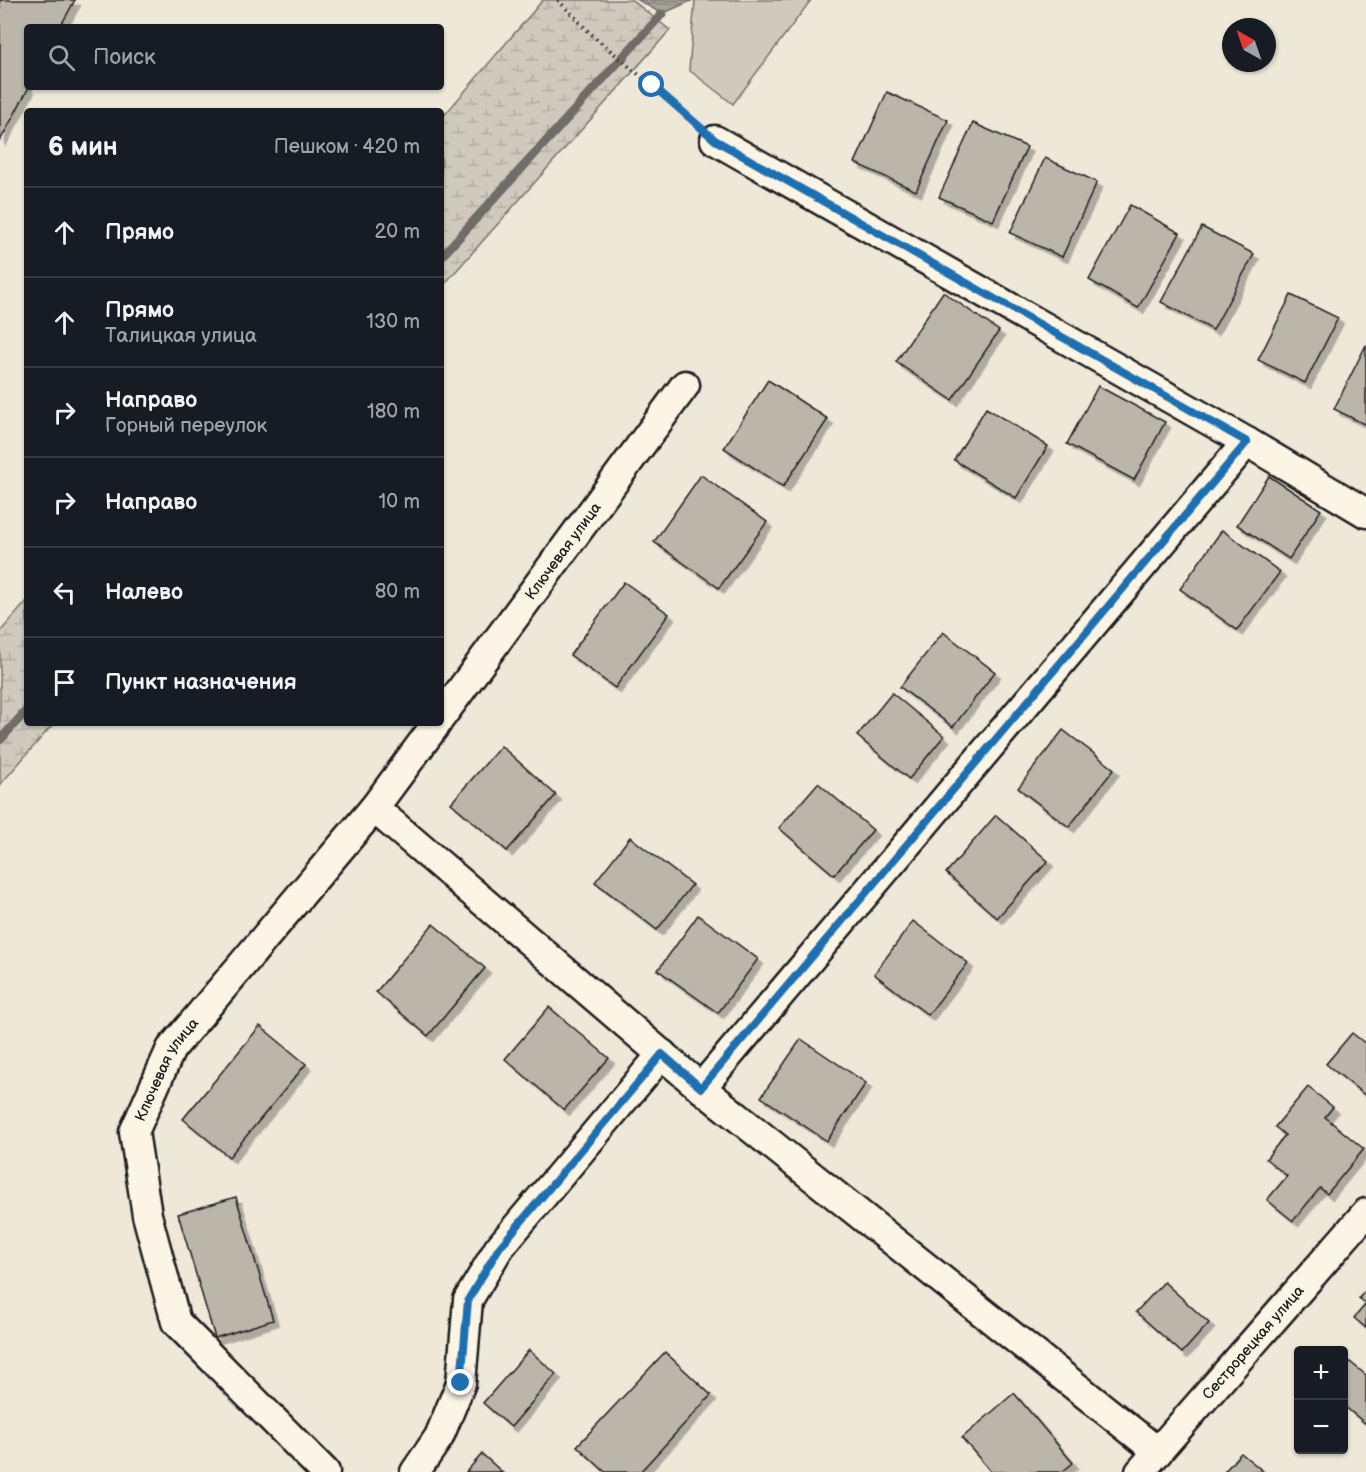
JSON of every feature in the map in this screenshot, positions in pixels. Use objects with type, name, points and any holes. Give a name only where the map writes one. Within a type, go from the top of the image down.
[{"type":"street","points":[[715,140],[1247,442],[1366,513]]},
{"type":"street","name":"Ключевая улица","points":[[444,713],[685,384]]},
{"type":"street","points":[[701,1088],[1247,442]]},
{"type":"street","name":"Ключевая улица","points":[[325,1472],[176,1322],[147,1215],[134,1132],[171,1049],[374,808],[435,726]]},
{"type":"street","points":[[374,808],[701,1088],[1149,1462]]},
{"type":"street","points":[[415,1472],[439,1437],[461,1383],[468,1300],[499,1248],[662,1054]]},
{"type":"street","name":"Сестрорецкая улица","points":[[1149,1462],[1366,1213]]},
{"type":"path","points":[[558,0],[591,34],[715,140]]},
{"type":"green space","points":[[543,0],[632,0],[670,30],[444,285],[444,116]]},
{"type":"green space","points":[[695,0],[811,0],[733,104],[689,70]]},
{"type":"green space","points":[[24,604],[24,726],[51,726],[0,785],[0,632]]},
{"type":"shaded area","points":[[638,0],[693,0],[662,14]]},
{"type":"building","points":[[0,0],[75,0],[62,24],[24,24],[24,90],[27,90],[0,141]]},
{"type":"building","points":[[887,92],[948,120],[916,191],[855,163]]},
{"type":"building","points":[[973,123],[1027,147],[993,221],[939,197]]},
{"type":"building","points":[[1045,158],[1097,182],[1062,257],[1010,233]]},
{"type":"building","points":[[1130,205],[1180,233],[1138,308],[1089,280]]},
{"type":"building","points":[[1202,227],[1254,254],[1213,330],[1161,302]]},
{"type":"building","points":[[943,292],[999,331],[952,400],[896,362]]},
{"type":"building","points":[[1291,295],[1338,318],[1305,383],[1258,360]]},
{"type":"building","points":[[1366,345],[1366,425],[1334,409]]},
{"type":"building","points":[[768,380],[828,419],[783,487],[724,448]]},
{"type":"building","points":[[1098,386],[1165,422],[1134,480],[1067,444]]},
{"type":"building","points":[[986,408],[1048,446],[1016,498],[954,460]]},
{"type":"building","points":[[701,475],[767,522],[719,588],[654,542]]},
{"type":"building","points":[[1269,476],[1321,510],[1289,559],[1237,525]]},
{"type":"building","points":[[1222,530],[1280,572],[1237,630],[1180,589]]},
{"type":"building","points":[[624,582],[669,614],[615,688],[570,655]]},
{"type":"building","points":[[943,632],[995,672],[953,727],[900,687]]},
{"type":"building","points":[[892,693],[944,736],[909,779],[857,736]]},
{"type":"building","points":[[1063,730],[1114,769],[1069,827],[1018,788]]},
{"type":"building","points":[[501,746],[556,795],[507,851],[451,803]]},
{"type":"building","points":[[818,783],[873,830],[834,875],[779,828]]},
{"type":"building","points":[[996,815],[1048,861],[997,918],[946,873]]},
{"type":"building","points":[[630,837],[692,885],[657,930],[595,882]]},
{"type":"building","points":[[698,915],[758,959],[718,1013],[658,970]]},
{"type":"building","points":[[913,921],[968,963],[928,1015],[874,974]]},
{"type":"building","points":[[433,924],[485,968],[428,1036],[376,992]]},
{"type":"building","points":[[549,1007],[609,1058],[564,1110],[505,1059]]},
{"type":"building","points":[[260,1026],[306,1064],[229,1157],[183,1119]]},
{"type":"building","points":[[1352,1033],[1366,1044],[1366,1096],[1326,1064]]},
{"type":"building","points":[[801,1039],[866,1083],[827,1141],[761,1097]]},
{"type":"building","points":[[1308,1087],[1333,1107],[1325,1117],[1364,1149],[1327,1194],[1320,1188],[1293,1221],[1267,1200],[1287,1176],[1266,1159],[1285,1135],[1275,1127]]},
{"type":"building","points":[[236,1197],[273,1320],[215,1338],[178,1214]]},
{"type":"building","points":[[1164,1282],[1209,1323],[1182,1353],[1136,1312]]},
{"type":"building","points":[[1366,1290],[1366,1304],[1359,1298]]},
{"type":"building","points":[[1366,1304],[1366,1328],[1354,1318]]},
{"type":"building","points":[[529,1350],[556,1374],[511,1427],[483,1403]]},
{"type":"building","points":[[665,1352],[711,1395],[640,1472],[605,1472],[577,1446]]},
{"type":"building","points":[[1348,1360],[1366,1375],[1366,1424],[1348,1409]]},
{"type":"building","points":[[1014,1393],[1073,1463],[1062,1472],[991,1472],[962,1438]]},
{"type":"building","points":[[1241,1453],[1264,1472],[1224,1472]]},
{"type":"building","points":[[482,1454],[502,1472],[466,1472]]},
{"type":"waterway","points":[[444,254],[662,14]]},
{"type":"waterway","points":[[0,740],[24,713]]},
{"type":"route","points":[[461,1383],[468,1300],[499,1248],[662,1054],[701,1088],[1247,442],[715,140],[652,85]]}]
